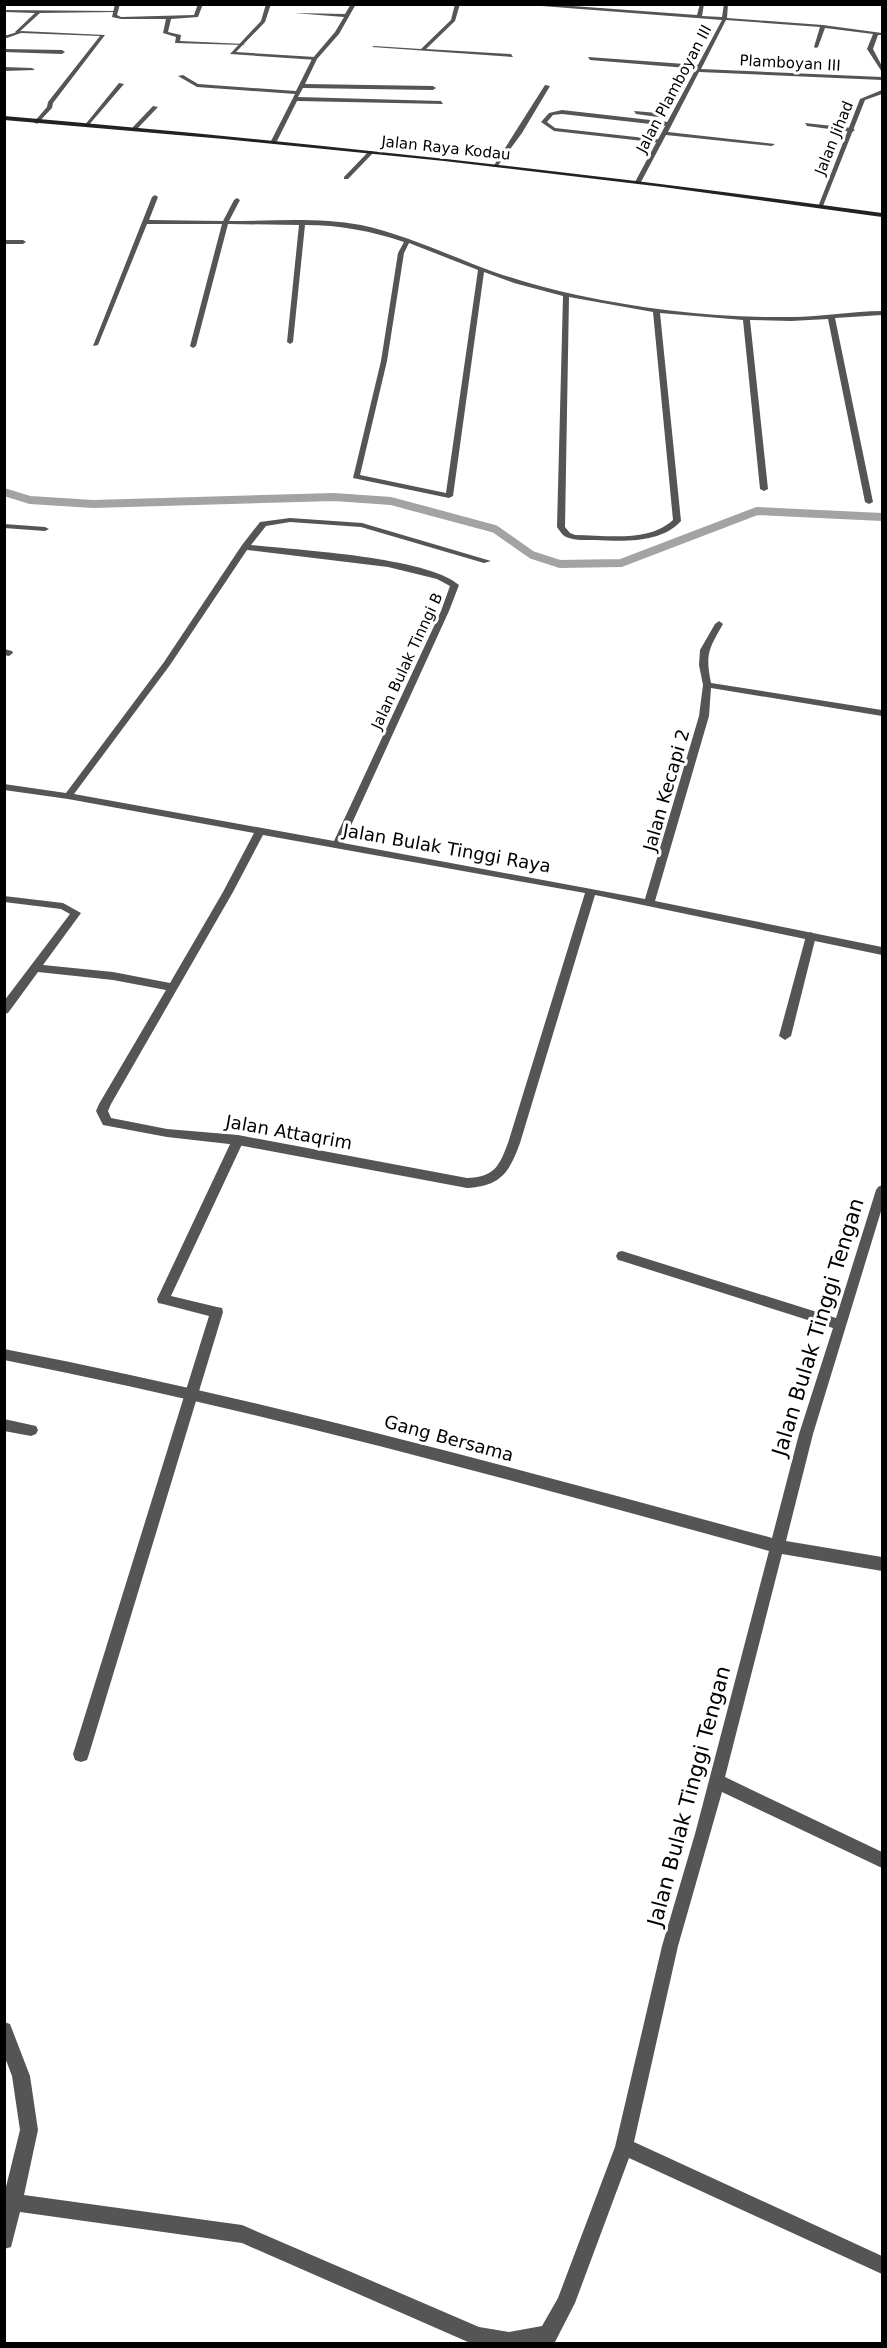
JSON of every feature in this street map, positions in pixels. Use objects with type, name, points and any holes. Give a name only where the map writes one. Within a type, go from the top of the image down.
[{"type":"street","points":[[80,12],[84,4]]},
{"type":"street","points":[[118,4],[114,16],[121,18],[196,16],[201,4]]},
{"type":"street","points":[[269,4],[263,21],[232,53],[315,59]]},
{"type":"street","points":[[274,141],[315,59],[348,16],[354,4]]},
{"type":"street","points":[[423,50],[453,20],[458,4]]},
{"type":"street","points":[[518,4],[823,26],[879,34],[870,49],[882,70]]},
{"type":"street","points":[[612,12],[615,4]]},
{"type":"street","points":[[699,18],[702,4]]},
{"type":"street","name":"Jalan Plamboyan III","points":[[638,182],[724,20],[726,4]]},
{"type":"street","points":[[4,11],[114,12]]},
{"type":"street","points":[[17,33],[39,11]]},
{"type":"street","points":[[296,13],[348,16]]},
{"type":"street","points":[[169,18],[165,33],[179,36],[177,42],[243,44]]},
{"type":"street","points":[[816,47],[823,26]]},
{"type":"street","points":[[4,38],[17,33],[103,35],[90,56],[66,80],[50,103],[50,107],[37,122]]},
{"type":"street","points":[[374,47],[511,56]]},
{"type":"street","points":[[4,50],[62,52]]},
{"type":"street","name":"Plamboyan III","points":[[590,58],[698,69],[882,79]]},
{"type":"street","points":[[4,69],[32,70]]},
{"type":"street","points":[[181,76],[197,85],[297,96],[441,103]]},
{"type":"street","points":[[86,125],[122,84]]},
{"type":"street","points":[[302,86],[433,88]]},
{"type":"street","points":[[495,166],[548,86]]},
{"type":"street","name":"Jalan Jihad","points":[[820,206],[863,99],[882,92]]},
{"type":"street","points":[[135,128],[155,107]]},
{"type":"street","points":[[593,115],[602,108]]},
{"type":"street","points":[[625,111],[658,115]]},
{"type":"street","points":[[661,141],[554,129],[544,122],[548,116],[556,112],[668,124]]},
{"type":"street","name":"Jalan Raya Kodau","points":[[4,118],[274,141],[638,182],[882,215]]},
{"type":"street","points":[[807,124],[852,130]]},
{"type":"street","points":[[665,133],[772,144]]},
{"type":"street","points":[[346,177],[371,152]]},
{"type":"street","points":[[95,345],[155,197]]},
{"type":"street","points":[[193,346],[225,223],[237,200]]},
{"type":"street","points":[[145,222],[358,225],[407,241],[481,271],[566,295],[656,309],[746,318],[882,313]]},
{"type":"street","points":[[290,342],[303,223]]},
{"type":"street","points":[[407,241],[401,253],[384,361],[356,476],[449,496],[481,271]]},
{"type":"street","points":[[4,242],[23,242]]},
{"type":"street","points":[[566,295],[561,527],[567,535],[575,537],[640,537],[662,533],[676,521],[656,309]]},
{"type":"street","points":[[831,316],[869,502]]},
{"type":"street","points":[[746,318],[764,489]]},
{"type":"street","points":[[68,796],[167,663],[263,524],[290,520],[362,525],[487,561]]},
{"type":"street","points":[[4,526],[45,529]]},
{"type":"street","name":"Jalan Bulak Tinngi B","points":[[245,547],[397,566],[440,576],[455,585],[336,845]]},
{"type":"street","name":"Jalan Kecapi 2","points":[[649,903],[705,716],[707,685],[703,664],[704,650],[719,624]]},
{"type":"street","points":[[707,685],[882,713]]},
{"type":"street","name":"Jalan Bulak Tinggi Raya","points":[[4,788],[68,796],[591,891],[882,951]]},
{"type":"street","name":"Jalan Attaqrim","points":[[260,830],[228,892],[105,1104],[103,1118],[106,1122],[128,1127],[238,1140],[467,1183],[486,1183],[497,1176],[507,1162],[514,1143],[591,891]]},
{"type":"street","points":[[4,899],[63,906],[76,913],[4,1010]]},
{"type":"street","points":[[785,1036],[811,936]]},
{"type":"street","points":[[36,968],[113,976],[171,987]]},
{"type":"street","points":[[81,1754],[217,1312],[164,1299],[238,1140]]},
{"type":"street","name":"Jalan Bulak Tinggi Tengan","points":[[478,2340],[509,2342],[548,2335],[565,2303],[624,2147],[670,1946],[716,1781],[806,1434],[882,1190]]},
{"type":"street","points":[[622,1256],[840,1324]]},
{"type":"street","name":"Gang Bersama","points":[[4,1354],[192,1394],[446,1456],[776,1546],[882,1564]]},
{"type":"street","points":[[4,1425],[31,1430]]},
{"type":"street","points":[[716,1781],[882,1860]]},
{"type":"street","points":[[4,2030],[21,2076],[29,2130],[4,2240]]},
{"type":"street","points":[[624,2147],[882,2265]]},
{"type":"street","points":[[12,2202],[242,2234],[478,2340]]},
{"type":"waterway","points":[[4,492],[30,500],[93,504],[334,497],[391,501],[495,529],[532,555],[560,564],[621,563],[757,511],[882,517]]}]
